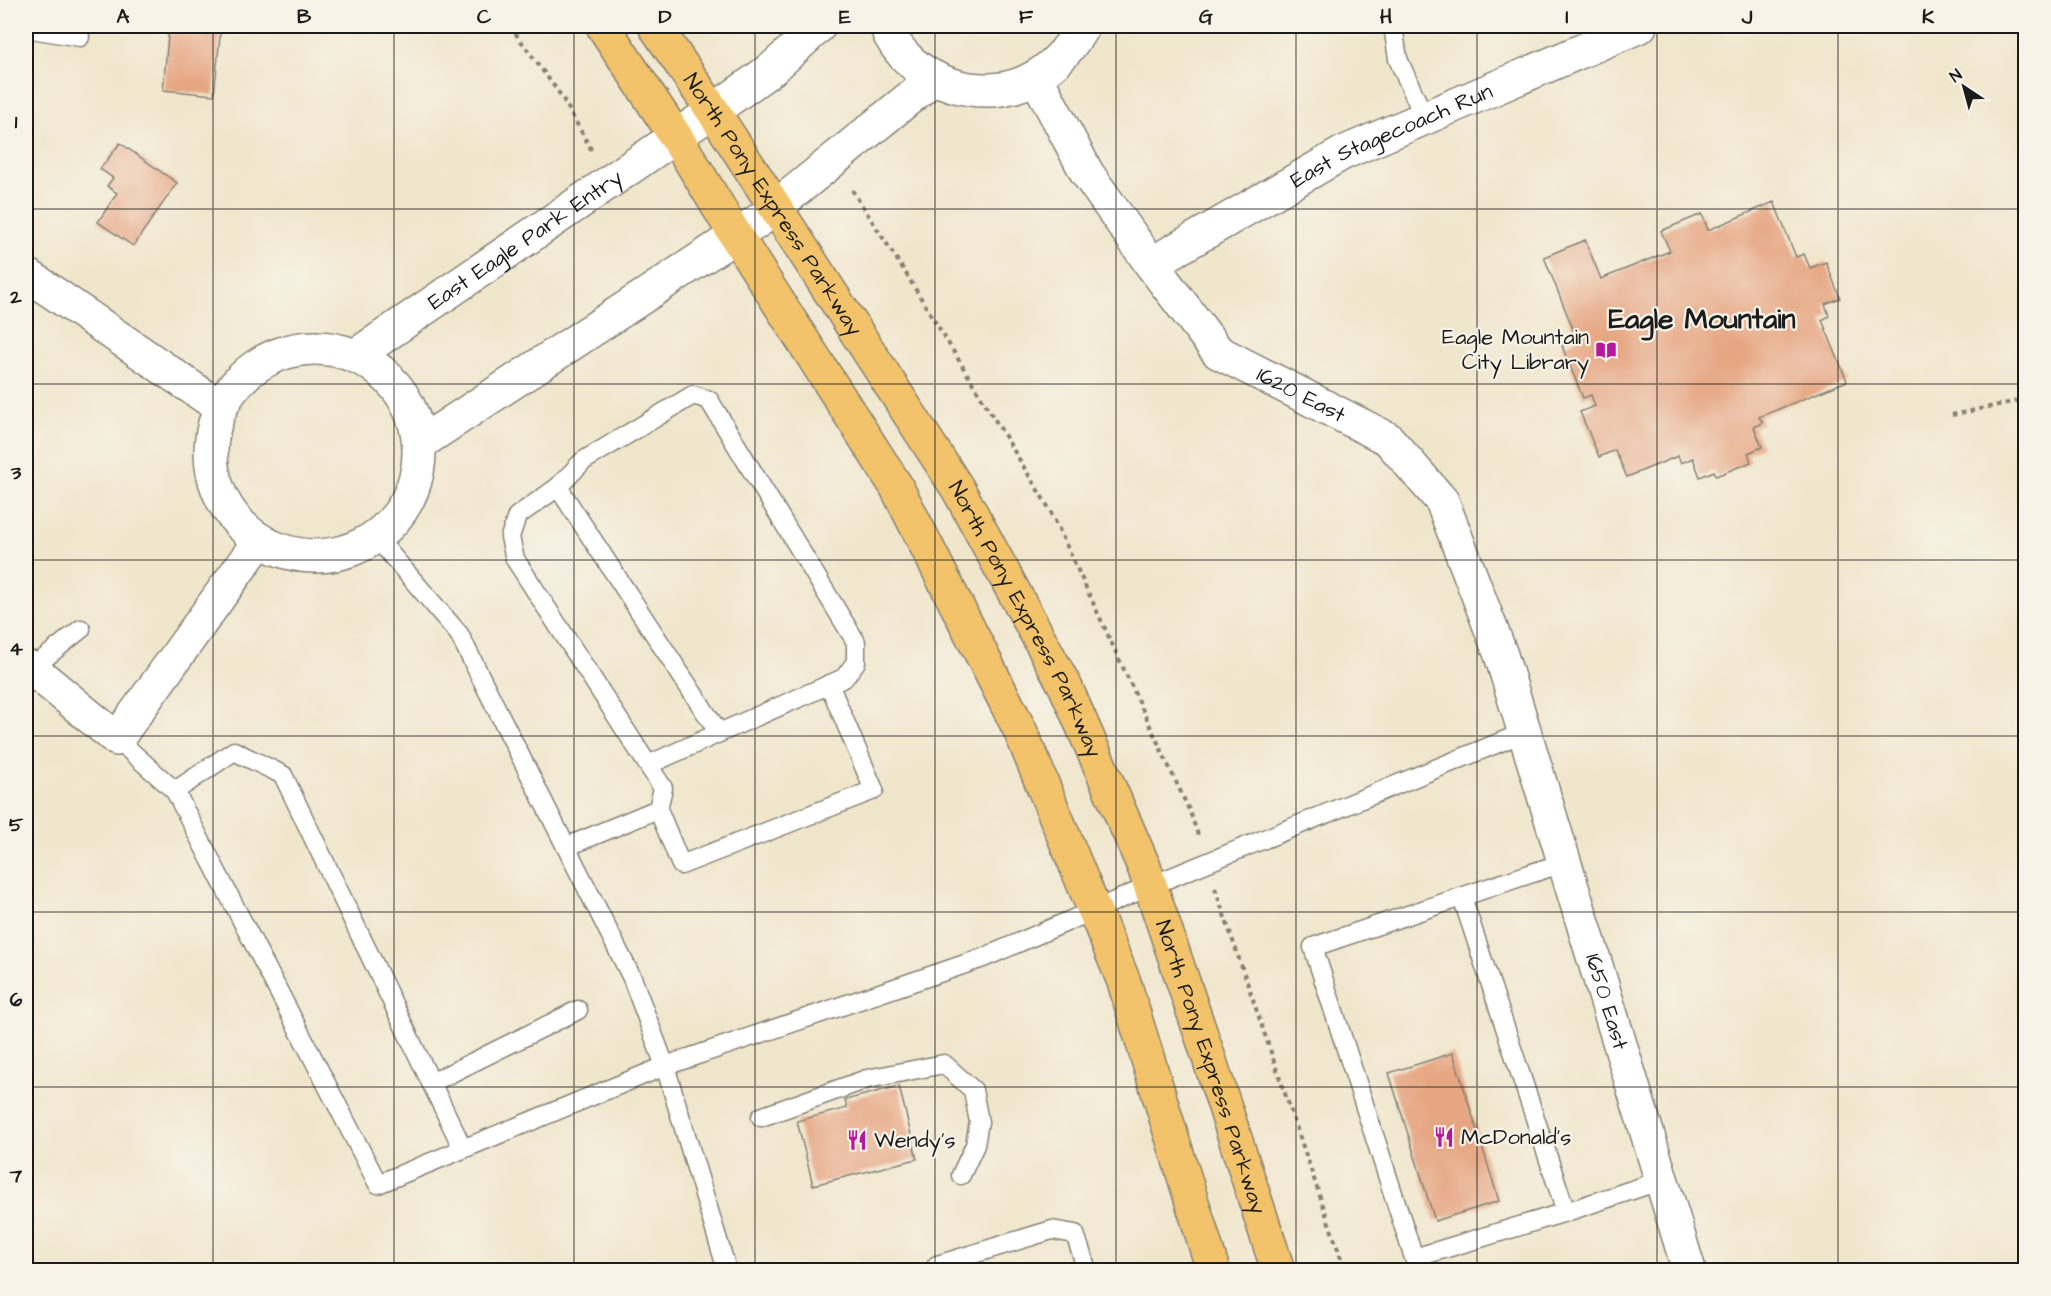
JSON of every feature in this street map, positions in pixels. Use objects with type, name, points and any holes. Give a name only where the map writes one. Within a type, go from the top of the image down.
[{"type":"main road","name":"North Pony Express Parkway","points":[[603,26],[695,124],[757,221],[896,486],[1020,730],[1124,982],[1214,1270]]},
{"type":"main road","name":"North Pony Express Parkway","points":[[655,26],[695,124],[757,221],[958,489],[1066,688],[1150,886],[1278,1270]]},
{"type":"street","name":"East Eagle Park Entry","points":[[355,356],[695,124],[773,68],[819,26]]},
{"type":"street","points":[[886,26],[889,34],[908,60],[934,78],[959,88],[985,90],[1012,87],[1036,77],[1064,55],[1083,26]]},
{"type":"street","name":"East Stagecoach Run","points":[[1151,264],[1343,153],[1640,26]]},
{"type":"street","name":"1620 East","points":[[1036,77],[1087,173],[1151,264],[1218,352],[1388,439],[1443,501],[1501,655],[1525,732]]},
{"type":"street","points":[[419,444],[757,221],[934,78]]},
{"type":"street","points":[[26,274],[220,407]]},
{"type":"street","points":[[324,348],[355,356],[382,372],[402,394],[412,414],[419,444],[418,468],[412,490],[397,516],[376,537],[346,552],[319,556],[291,554],[268,546],[247,532],[227,512],[212,472],[211,441],[220,407],[236,384],[274,356],[302,349],[324,348]]},
{"type":"street","points":[[28,671],[117,738],[260,540]]},
{"type":"street","name":"1650 East","points":[[1525,732],[1689,1270]]},
{"type":"lane","points":[[1393,26],[1398,59],[1425,119]]},
{"type":"lane","points":[[26,28],[80,36]]},
{"type":"lane","points":[[648,765],[829,684],[844,678],[856,662],[856,642],[708,400],[693,395],[583,461],[558,487],[517,516],[510,537],[515,560],[648,765],[663,788],[658,809],[681,865],[874,790],[829,684]]},
{"type":"lane","points":[[558,487],[719,733]]},
{"type":"lane","points":[[376,537],[459,634],[632,978],[665,1066],[727,1270]]},
{"type":"lane","points":[[28,671],[81,629]]},
{"type":"lane","points":[[117,738],[175,791],[378,1184],[665,1066],[983,958],[1150,886],[1525,732]]},
{"type":"lane","points":[[175,791],[234,751],[283,776],[463,1149]]},
{"type":"lane","points":[[567,847],[658,809]]},
{"type":"lane","points":[[1565,862],[1313,947],[1414,1258],[1662,1180]]},
{"type":"lane","points":[[1462,897],[1566,1212]]},
{"type":"lane","points":[[431,1083],[578,1011]]},
{"type":"lane","points":[[760,1117],[867,1079],[944,1064],[973,1090],[979,1122],[975,1145],[961,1175]]},
{"type":"lane","points":[[934,1270],[937,1265],[1052,1230],[1075,1234],[1087,1270]]},
{"type":"path","points":[[510,26],[562,97],[589,147],[617,178]]},
{"type":"path","points":[[852,190],[1050,510],[1190,812],[1345,1270]]},
{"type":"path","points":[[1952,415],[2025,399]]},
{"type":"building","points":[[169,26],[221,26],[214,95],[163,90]]},
{"type":"building","points":[[120,143],[177,183],[133,246],[98,222],[117,193],[107,186],[113,178],[100,169]]},
{"type":"building","points":[[1774,202],[1796,257],[1804,254],[1810,268],[1826,262],[1840,298],[1825,304],[1829,316],[1822,320],[1847,381],[1759,417],[1763,423],[1754,427],[1762,447],[1748,453],[1751,462],[1716,476],[1714,471],[1700,477],[1693,458],[1681,463],[1678,456],[1627,477],[1615,450],[1599,457],[1580,412],[1595,406],[1591,395],[1583,398],[1562,346],[1577,339],[1544,257],[1585,240],[1601,279],[1670,251],[1661,231],[1702,214],[1708,230]]},
{"type":"building","name":"McDonald's","points":[[1453,1053],[1499,1201],[1435,1221],[1389,1073]]},
{"type":"building","name":"Wendy's","points":[[899,1086],[917,1159],[813,1185],[797,1121],[847,1108],[845,1100]]},
{"type":"place","name":"Eagle Mountain City Library","points":[[1606,350]]},
{"type":"place","name":"McDonald's","points":[[1444,1137]]},
{"type":"place","name":"Wendy's","points":[[857,1140]]},
{"type":"district","name":"Eagle Mountain","points":[[1702,319]]}]
